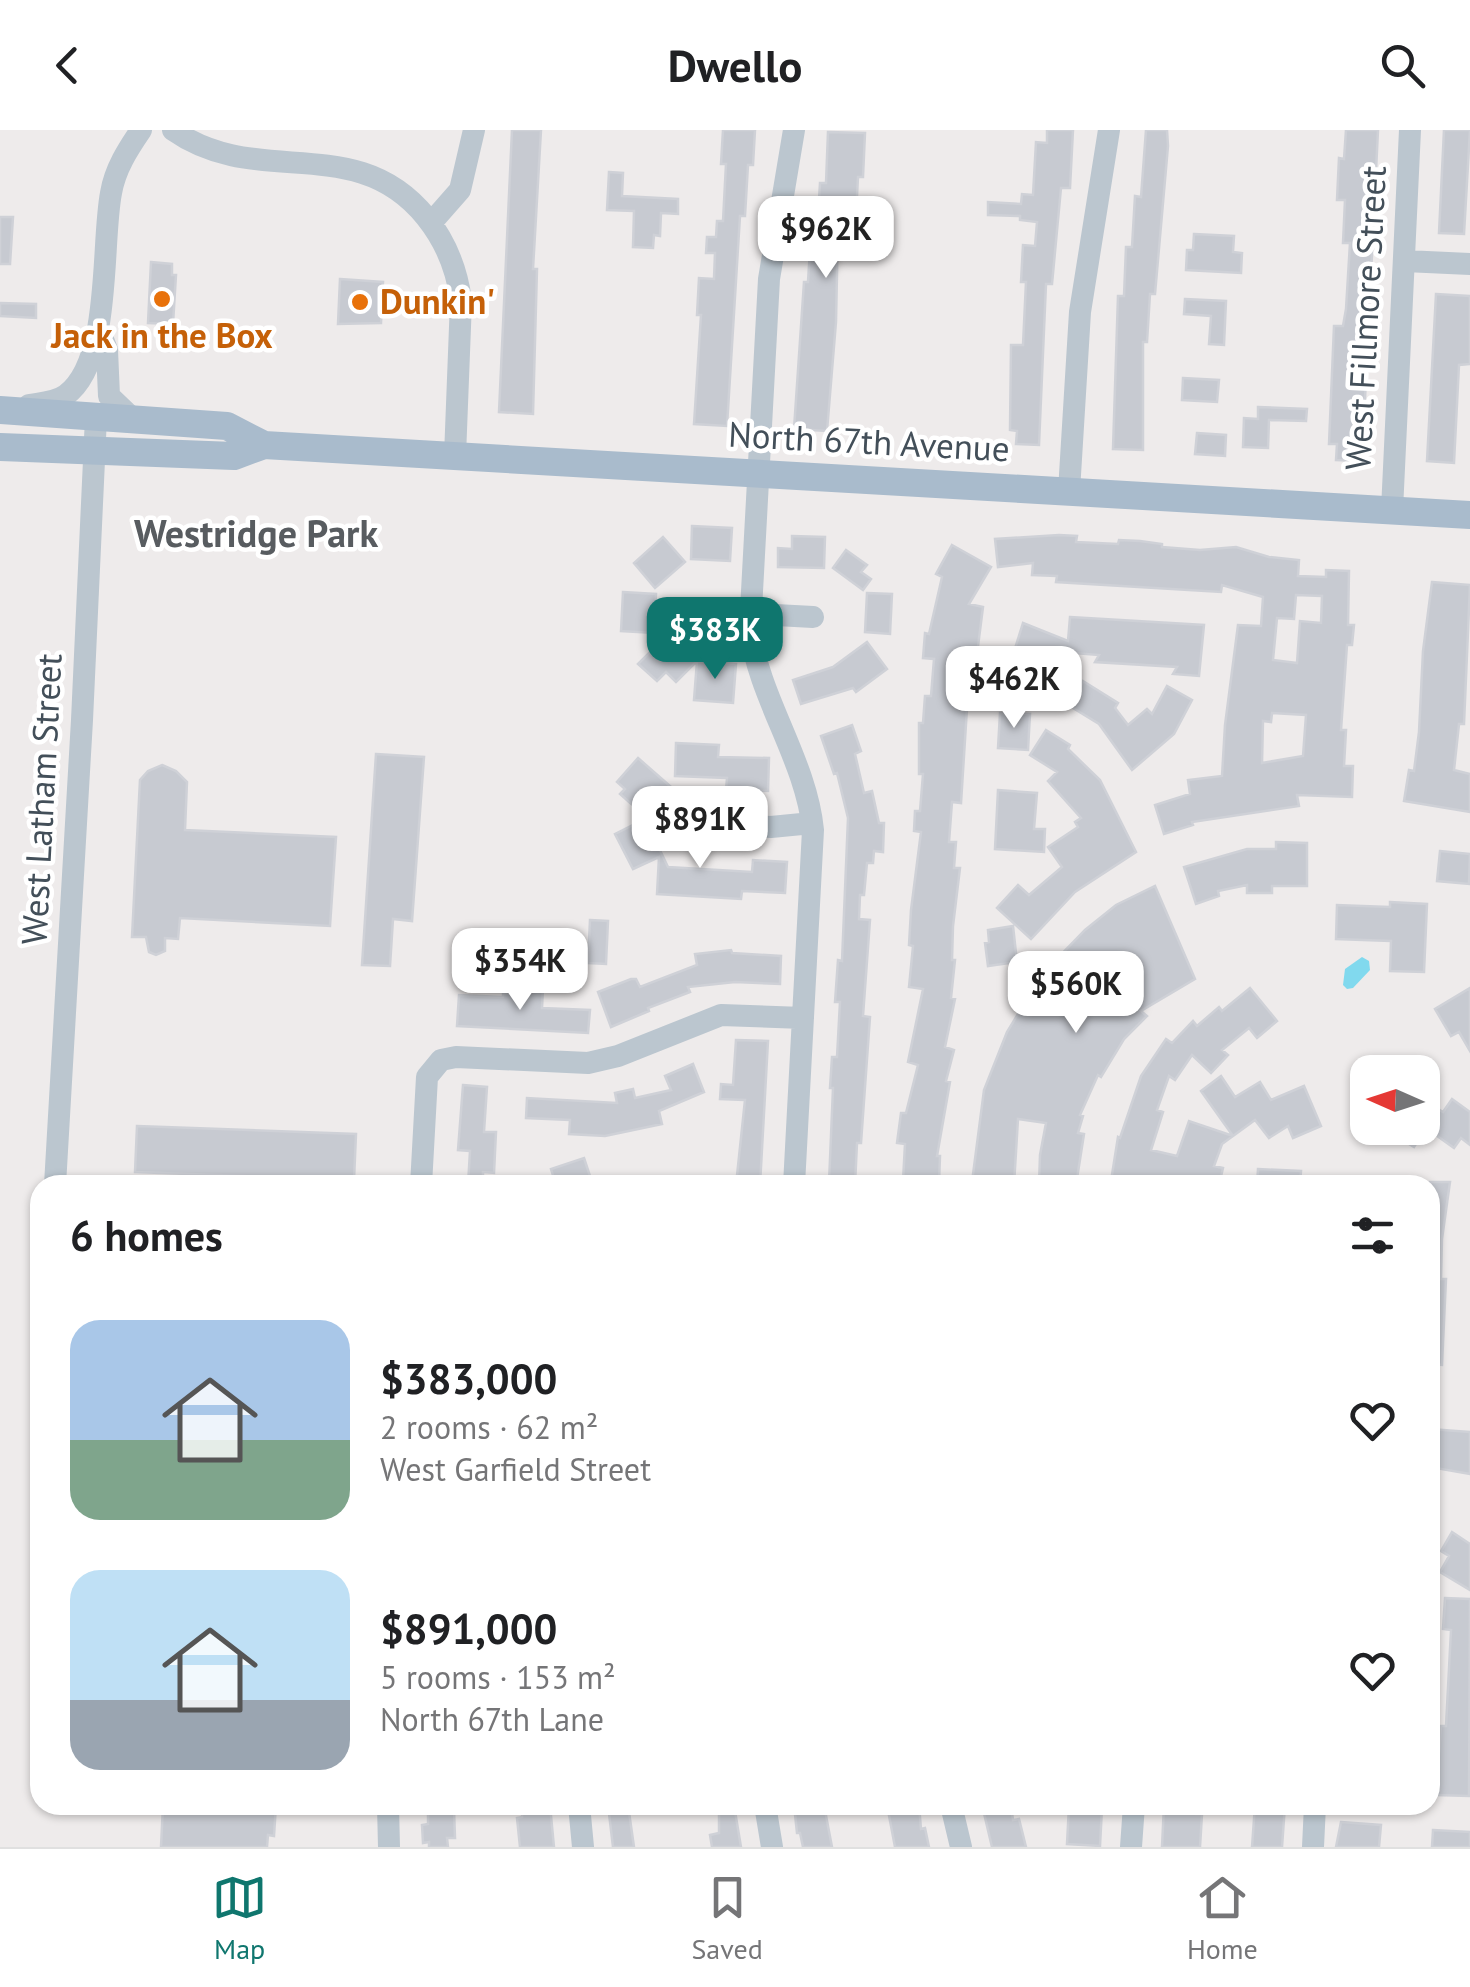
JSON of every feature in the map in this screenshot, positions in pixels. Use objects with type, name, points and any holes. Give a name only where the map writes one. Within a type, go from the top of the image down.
[{"type":"main road","name":"North 67th Avenue","points":[[0,409],[227,426],[264,445]]},
{"type":"main road","name":"North 67th Avenue","points":[[0,447],[234,456],[264,445],[1470,514]]},
{"type":"street","points":[[0,409],[61,399],[71,391],[90,357],[99,328],[111,194],[127,150],[141,130]]},
{"type":"street","points":[[172,130],[193,144],[230,158],[364,171],[400,188],[427,217],[449,254],[461,301],[455,456]]},
{"type":"street","points":[[427,217],[460,190],[474,130]]},
{"type":"street","points":[[794,130],[769,279],[750,614],[754,656],[805,790],[812,823],[795,1175]]},
{"type":"street","points":[[1069,492],[1080,312],[1109,130]]},
{"type":"street","name":"West Fillmore Street","points":[[1392,510],[1410,130]]},
{"type":"street","points":[[1404,261],[1470,264]]},
{"type":"street","points":[[99,328],[108,353],[108,396],[133,419]]},
{"type":"street","name":"West Latham Street","points":[[56,1175],[96,416]]},
{"type":"street","points":[[702,611],[813,617]]},
{"type":"street","points":[[700,823],[771,828],[812,823]]},
{"type":"street","points":[[421,1175],[426,1084],[436,1064],[456,1057],[598,1062],[721,1016],[803,1018]]},
{"type":"street","points":[[388,1815],[389,1847]]},
{"type":"street","points":[[580,1815],[584,1847]]},
{"type":"street","points":[[767,1815],[772,1847]]},
{"type":"street","points":[[953,1815],[961,1847]]},
{"type":"street","points":[[1131,1847],[1133,1815]]},
{"type":"street","points":[[1313,1847],[1315,1815]]},
{"type":"water","points":[[1362,957],[1369,961],[1370,970],[1353,988],[1347,989],[1343,985],[1345,969]]},
{"type":"building","points":[[512,130],[541,130],[533,269],[537,269],[533,414],[499,412]]},
{"type":"building","points":[[723,130],[755,130],[745,216],[740,216],[727,426],[694,424],[701,315],[697,315],[699,278],[714,279],[715,253],[706,253],[707,237],[716,237],[717,221],[723,221]]},
{"type":"building","points":[[1047,130],[1073,130],[1070,188],[1061,188],[1052,284],[1046,284],[1039,445],[1016,444],[1017,431],[1010,430],[1011,345],[1023,345],[1023,245],[1035,246],[1037,222],[1020,220],[1020,216],[988,215],[988,202],[1021,204],[1022,194],[1033,195],[1036,142],[1047,143]]},
{"type":"building","points":[[1146,130],[1167,130],[1168,146],[1155,294],[1150,294],[1147,342],[1143,342],[1143,450],[1113,449],[1118,296],[1124,296],[1126,247],[1132,247],[1135,196],[1141,197]]},
{"type":"building","points":[[1346,130],[1378,130],[1362,461],[1336,460],[1337,444],[1329,444],[1334,326],[1343,326],[1350,243],[1343,243],[1345,200],[1337,200],[1339,158],[1344,159]]},
{"type":"building","points":[[1444,130],[1470,130],[1464,234],[1439,233]]},
{"type":"building","points":[[828,132],[865,133],[856,215],[840,215],[838,227],[836,322],[827,431],[794,429],[804,282],[808,282],[811,233],[817,233],[820,183],[826,183]]},
{"type":"building","points":[[609,172],[623,173],[622,196],[678,199],[678,214],[661,213],[660,236],[654,235],[653,248],[633,247],[634,211],[607,210]]},
{"type":"building","points":[[0,217],[13,217],[10,264],[0,264]]},
{"type":"building","points":[[1194,234],[1234,236],[1233,252],[1242,253],[1241,273],[1186,270],[1187,250],[1193,250]]},
{"type":"building","name":"Jack in the Box","points":[[151,262],[172,264],[172,275],[176,275],[173,324],[148,323]]},
{"type":"building","name":"Dunkin'","points":[[340,279],[383,282],[381,323],[338,324]]},
{"type":"building","points":[[1436,294],[1470,296],[1470,364],[1459,365],[1454,463],[1427,461]]},
{"type":"building","points":[[1185,299],[1226,301],[1224,345],[1209,344],[1211,316],[1184,314]]},
{"type":"building","points":[[0,303],[36,304],[36,318],[0,316]]},
{"type":"building","points":[[1183,378],[1219,380],[1217,402],[1182,400]]},
{"type":"building","points":[[1258,407],[1307,409],[1306,421],[1269,420],[1268,448],[1243,447],[1244,418],[1258,419]]},
{"type":"building","points":[[1197,433],[1226,435],[1225,456],[1195,454]]},
{"type":"building","points":[[692,526],[732,528],[730,561],[691,559]]},
{"type":"building","points":[[1059,535],[1077,536],[1076,542],[1140,541],[1200,550],[1236,547],[1269,557],[1299,560],[1298,576],[1326,577],[1326,570],[1349,571],[1348,625],[1354,625],[1352,645],[1347,645],[1341,730],[1346,730],[1344,766],[1353,766],[1352,797],[1297,795],[1299,806],[1192,822],[1193,825],[1164,834],[1155,805],[1190,794],[1188,780],[1222,776],[1238,625],[1261,626],[1263,597],[1222,585],[1221,592],[1056,582],[1057,576],[1032,575],[1033,563],[998,567],[995,539]],"holes":[[[1296,595],[1322,596],[1321,623],[1300,621],[1297,663],[1273,660],[1277,618],[1294,619]],[[1272,713],[1306,715],[1303,756],[1262,763],[1263,721],[1271,722]]]},
{"type":"building","points":[[792,536],[825,537],[824,568],[778,567],[778,548],[792,549]]},
{"type":"building","points":[[663,537],[685,562],[655,588],[634,563]]},
{"type":"building","points":[[952,545],[991,567],[969,604],[983,607],[976,662],[970,661],[961,803],[952,802],[949,842],[956,842],[954,868],[960,868],[953,926],[951,998],[955,999],[945,1047],[954,1050],[937,1156],[939,1175],[903,1175],[905,1144],[897,1143],[901,1113],[906,1113],[918,1065],[908,1062],[923,989],[909,987],[913,946],[909,945],[921,832],[914,831],[923,774],[919,774],[919,723],[923,723],[925,696],[931,696],[934,659],[923,658],[925,633],[929,634],[942,577],[936,574]]},
{"type":"building","points":[[846,550],[867,565],[861,572],[871,579],[863,590],[833,568]]},
{"type":"building","points":[[1432,582],[1470,585],[1464,724],[1459,724],[1454,770],[1470,774],[1470,812],[1404,801],[1409,770],[1414,771],[1419,732],[1423,651]]},
{"type":"building","points":[[623,592],[656,594],[654,633],[621,631]]},
{"type":"building","points":[[867,593],[892,594],[890,634],[865,632]]},
{"type":"building","points":[[1070,617],[1204,625],[1199,676],[1173,674],[1177,667],[1095,662],[1099,655],[1062,652],[1059,659],[1047,658],[1057,665],[1055,670],[1081,686],[1083,681],[1118,703],[1115,708],[1128,725],[1147,709],[1152,714],[1167,686],[1192,700],[1174,734],[1132,770],[1099,724],[1060,700],[1062,696],[1007,674],[1023,623],[1068,641]]},
{"type":"building","points":[[662,640],[681,660],[697,661],[676,682],[666,672],[657,681],[638,664]]},
{"type":"building","points":[[867,642],[887,669],[856,692],[853,688],[801,704],[793,680],[833,667]]},
{"type":"building","points":[[697,661],[736,664],[733,703],[694,700]]},
{"type":"building","points":[[1000,713],[1030,714],[1028,750],[998,748]]},
{"type":"building","points":[[852,725],[861,751],[855,754],[864,793],[872,791],[879,823],[884,823],[883,852],[874,851],[873,863],[867,863],[864,895],[860,895],[859,919],[870,920],[863,1016],[870,1017],[855,1175],[829,1175],[830,1088],[832,1057],[837,1057],[840,1002],[835,1002],[838,960],[842,961],[848,818],[837,773],[834,774],[821,736]]},
{"type":"building","points":[[1046,730],[1070,745],[1068,749],[1100,780],[1136,852],[1075,892],[1031,939],[997,908],[1018,885],[1029,895],[1062,867],[1048,847],[1078,827],[1075,822],[1081,818],[1048,781],[1057,772],[1030,755]]},
{"type":"building","points":[[676,743],[719,745],[718,757],[769,758],[768,791],[726,790],[727,778],[675,776]]},
{"type":"building","points":[[376,754],[424,757],[412,921],[393,919],[390,966],[362,965]]},
{"type":"building","points":[[638,758],[671,787],[660,800],[653,793],[638,810],[620,794],[625,789],[617,782]]},
{"type":"building","points":[[162,765],[187,782],[185,830],[336,837],[330,926],[180,918],[178,939],[165,938],[165,951],[156,955],[149,952],[146,937],[132,937],[140,780]]},
{"type":"building","points":[[998,790],[1037,793],[1034,829],[1045,829],[1044,852],[995,849]]},
{"type":"building","points":[[645,819],[668,867],[752,872],[753,860],[787,862],[785,893],[742,891],[741,899],[657,894],[659,857],[633,869],[615,834]]},
{"type":"building","points":[[1276,842],[1307,843],[1307,886],[1272,886],[1272,893],[1247,893],[1247,885],[1218,891],[1219,896],[1196,904],[1184,867],[1247,849],[1276,849]]},
{"type":"building","points":[[1440,851],[1470,854],[1469,884],[1437,881]]},
{"type":"building","points":[[1155,886],[1195,979],[1141,1011],[1147,1016],[1124,1039],[1101,1077],[1098,1075],[1080,1115],[1083,1116],[1078,1133],[1084,1134],[1078,1175],[1039,1175],[1046,1123],[1018,1119],[1015,1175],[973,1175],[984,1090],[1007,1032],[1049,967],[1116,905]]},
{"type":"building","points":[[1390,902],[1427,904],[1424,972],[1390,971],[1391,941],[1336,939],[1337,905],[1390,907]]},
{"type":"building","points":[[590,920],[608,921],[606,964],[588,963]]},
{"type":"building","points":[[1013,926],[1017,962],[988,966],[988,930]]},
{"type":"building","points":[[731,950],[781,956],[780,984],[735,982],[688,987],[690,992],[611,1027],[598,992],[631,979],[636,979],[640,987],[697,965],[695,954]]},
{"type":"building","points":[[526,987],[543,988],[542,1008],[590,1010],[588,1033],[457,1026],[459,995],[525,995]]},
{"type":"building","points":[[1250,988],[1277,1021],[1257,1038],[1249,1028],[1222,1050],[1228,1055],[1211,1073],[1192,1055],[1175,1080],[1169,1076],[1157,1110],[1163,1112],[1151,1150],[1177,1156],[1189,1121],[1233,1136],[1222,1144],[1214,1166],[1223,1168],[1221,1175],[1112,1175],[1118,1137],[1141,1076],[1166,1039],[1172,1043],[1193,1021],[1197,1026],[1219,1007],[1222,1011]]},
{"type":"building","points":[[1470,988],[1470,1051],[1459,1032],[1451,1036],[1435,1009]]},
{"type":"building","points":[[736,1040],[768,1041],[761,1175],[737,1175],[745,1100],[720,1099],[721,1084],[733,1085]]},
{"type":"building","points":[[693,1064],[704,1092],[659,1111],[662,1124],[605,1136],[569,1134],[570,1120],[526,1118],[527,1098],[617,1103],[615,1093],[633,1089],[635,1098],[671,1090],[665,1076]]},
{"type":"building","points":[[1221,1076],[1235,1097],[1260,1082],[1271,1100],[1304,1086],[1321,1126],[1293,1138],[1288,1126],[1269,1138],[1255,1120],[1233,1136],[1201,1091]]},
{"type":"building","points":[[463,1085],[487,1087],[484,1132],[496,1132],[494,1173],[469,1175],[470,1151],[458,1150]]},
{"type":"building","points":[[1452,1099],[1470,1112],[1470,1145],[1461,1138],[1454,1148],[1440,1138],[1440,1110],[1443,1112]]},
{"type":"building","points":[[137,1126],[356,1134],[354,1175],[135,1172]]},
{"type":"building","points":[[584,1158],[590,1175],[553,1175],[551,1169]]},
{"type":"building","points":[[1258,1169],[1301,1171],[1301,1175],[1258,1175]]},
{"type":"building","points":[[1440,1182],[1450,1182],[1442,1239],[1441,1279],[1446,1279],[1440,1365]]},
{"type":"building","points":[[1440,1430],[1470,1432],[1470,1474],[1440,1469]]},
{"type":"building","points":[[1452,1532],[1470,1544],[1470,1590],[1440,1572],[1449,1556],[1441,1551]]},
{"type":"building","points":[[1445,1598],[1470,1599],[1469,1796],[1440,1795],[1440,1740],[1441,1726],[1446,1726],[1451,1630],[1443,1629]]},
{"type":"building","points":[[163,1815],[275,1815],[274,1836],[268,1835],[267,1847],[161,1847]]},
{"type":"building","points":[[428,1815],[454,1815],[455,1838],[447,1838],[448,1847],[429,1847],[429,1842],[423,1843],[422,1825],[428,1824]]},
{"type":"building","points":[[551,1815],[554,1847],[520,1847],[517,1818]]},
{"type":"building","points":[[609,1815],[629,1815],[634,1847],[613,1847]]},
{"type":"building","points":[[719,1815],[736,1815],[741,1847],[712,1847],[710,1835],[719,1833]]},
{"type":"building","points":[[795,1815],[826,1815],[832,1847],[803,1847]]},
{"type":"building","points":[[889,1815],[920,1815],[929,1847],[895,1847]]},
{"type":"building","points":[[984,1815],[1012,1815],[1013,1820],[1019,1819],[1026,1847],[992,1847]]},
{"type":"building","points":[[1069,1815],[1102,1815],[1100,1846],[1067,1844]]},
{"type":"building","points":[[1164,1815],[1202,1815],[1200,1847],[1162,1847]]},
{"type":"building","points":[[1254,1815],[1284,1815],[1282,1847],[1252,1847]]},
{"type":"building","points":[[1341,1822],[1381,1825],[1379,1847],[1336,1847]]},
{"type":"building","points":[[1433,1830],[1470,1832],[1470,1847],[1432,1847]]},
{"type":"place","name":"Jack in the Box","points":[[162,299]]},
{"type":"place","name":"Dunkin'","points":[[360,302]]},
{"type":"district","name":"Westridge Park","points":[[256,534]]}]
